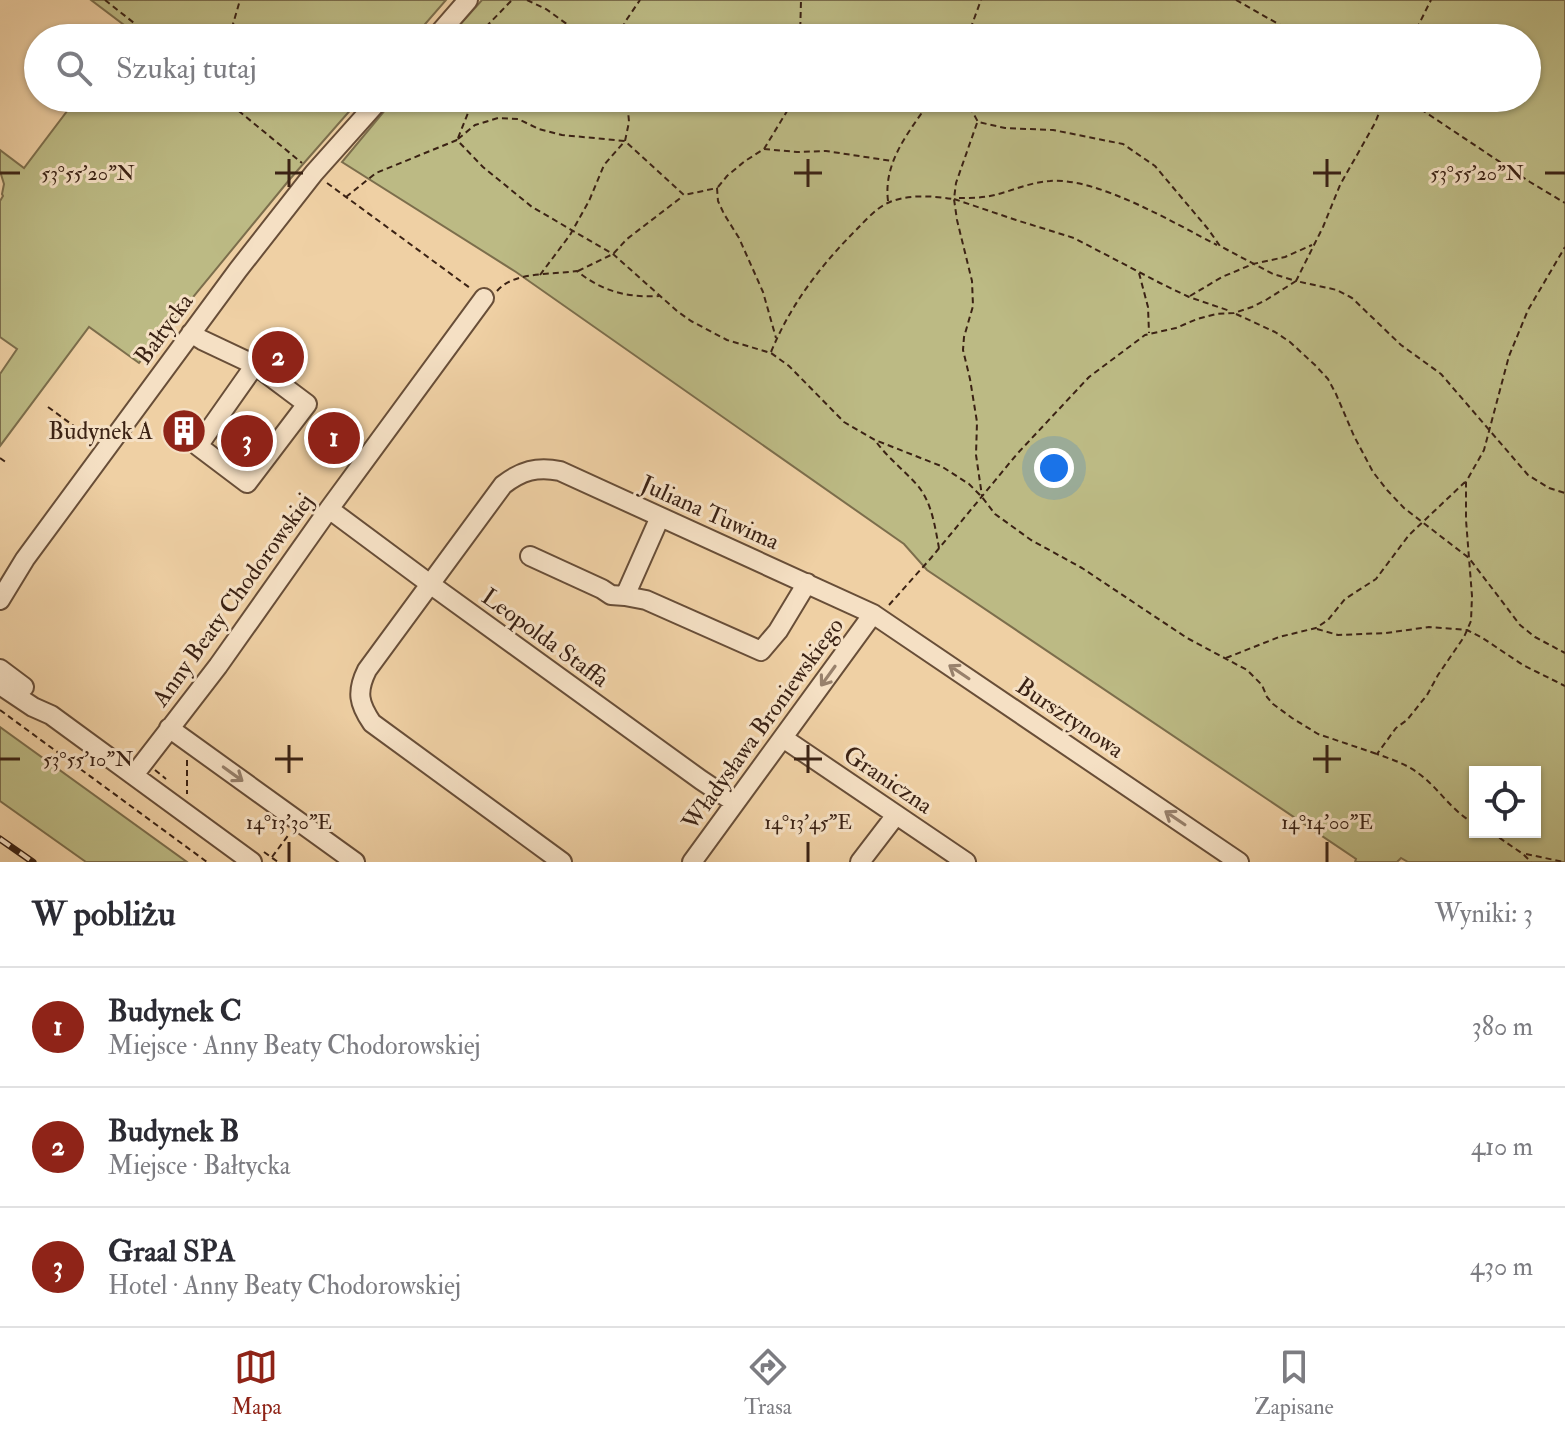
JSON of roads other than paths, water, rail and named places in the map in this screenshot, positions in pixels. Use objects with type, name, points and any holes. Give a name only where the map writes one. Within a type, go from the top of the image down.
[{"type":"street","points":[[447,24],[468,0]]},
{"type":"street","name":"Bałtycka","points":[[0,600],[25,559],[238,270],[314,173],[368,112]]},
{"type":"street","name":"Anny Beaty Chodorowskiej","points":[[134,775],[218,666],[329,509],[490,295]]},
{"type":"street","points":[[191,333],[255,365],[307,404],[247,483],[198,446],[255,365]]},
{"type":"street","name":"Juliana Tuwima","points":[[430,584],[503,485],[525,471],[548,469],[560,471],[878,613]]},
{"type":"street","name":"Leopolda Staffa","points":[[329,509],[734,802]]},
{"type":"street","points":[[625,596],[660,517]]},
{"type":"street","points":[[530,556],[611,595],[646,600],[761,651],[778,631],[807,583]]},
{"type":"street","points":[[430,584],[367,670],[359,696],[362,708],[372,723],[562,862]]},
{"type":"street","name":"Władysława Broniewskiego","points":[[692,862],[878,613]]},
{"type":"street","name":"Bursztynowa","points":[[878,613],[1239,862]]},
{"type":"street","points":[[0,669],[39,698],[51,715]]},
{"type":"street","points":[[0,685],[51,715],[252,862]]},
{"type":"street","points":[[169,728],[355,862]]},
{"type":"street","name":"Graniczna","points":[[783,738],[966,862]]},
{"type":"street","points":[[860,862],[896,815]]},
{"type":"railway","points":[[0,839],[33,862]]},
{"type":"place","name":"Budynek B","points":[[278,357]]},
{"type":"place","name":"Budynek A","points":[[184,431]]},
{"type":"place","name":"Budynek C","points":[[334,438]]},
{"type":"place","name":"Graal SPA","points":[[247,441]]}]
